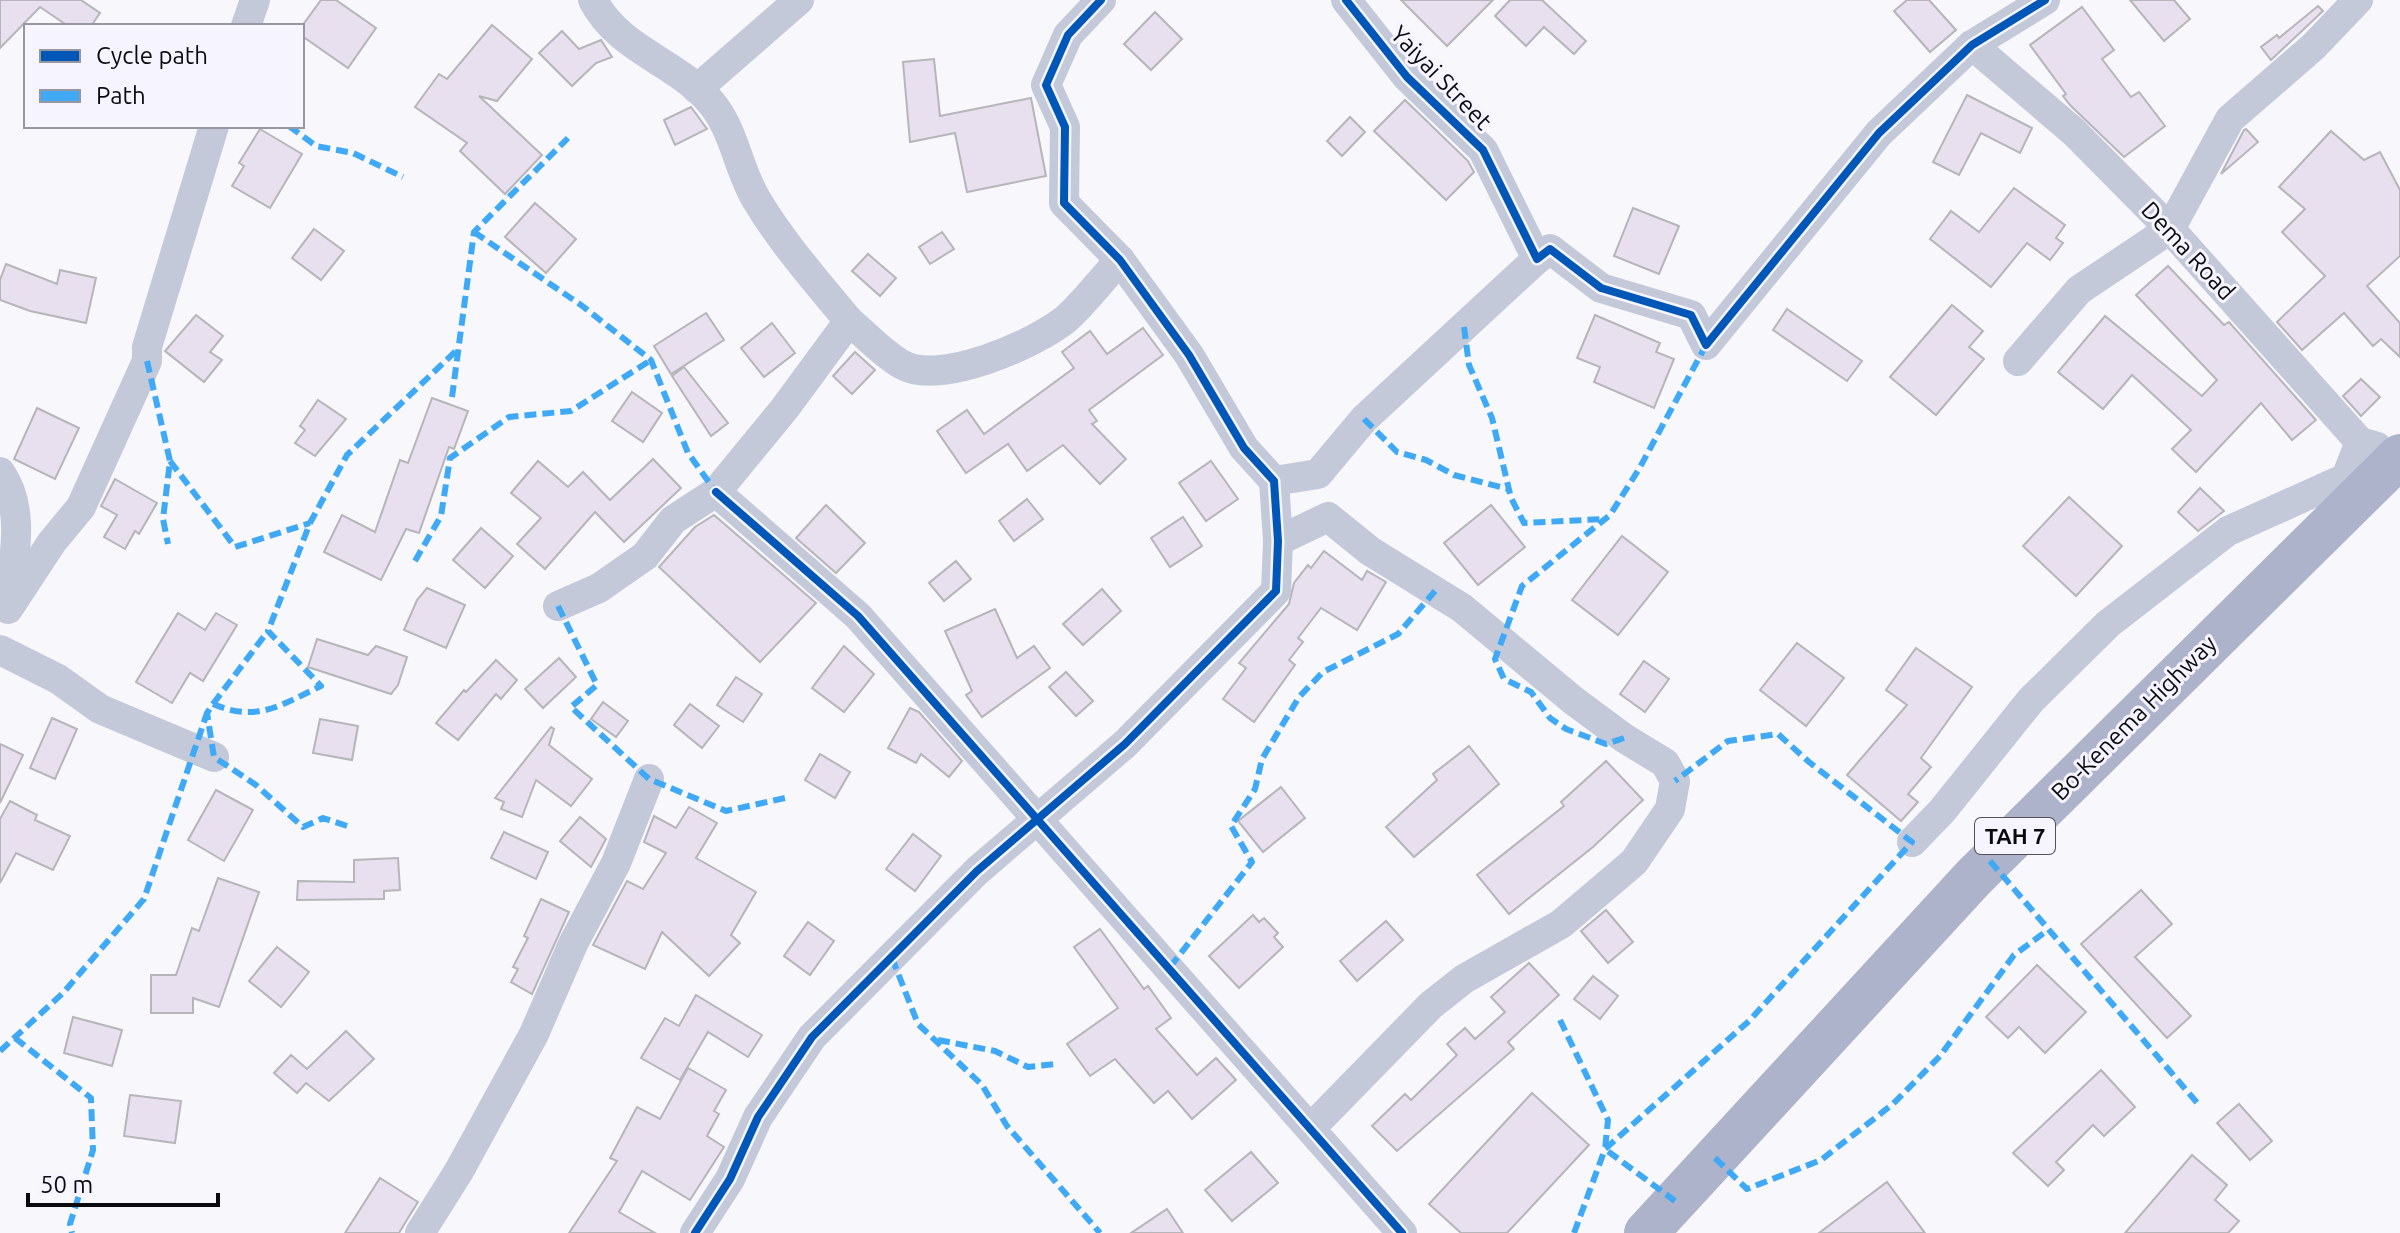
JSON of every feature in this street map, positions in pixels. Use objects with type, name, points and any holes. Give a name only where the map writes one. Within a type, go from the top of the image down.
[{"type":"highway","name":"Bo-Kenema Highway","points":[[1646,1233],[1974,877],[2387,450]]},
{"type":"street","points":[[247,24],[255,0]]},
{"type":"street","points":[[593,0],[624,40],[697,89],[715,107],[728,129],[742,172],[781,238],[849,321],[903,366],[936,370],[971,365],[1017,347],[1065,319],[1120,260]]},
{"type":"street","points":[[697,89],[799,0]]},
{"type":"street","points":[[695,1233],[730,1179],[758,1117],[812,1037],[977,871],[1125,744],[1276,591],[1278,541],[1274,481],[1244,448],[1189,355],[1120,260],[1064,203],[1065,127],[1046,85],[1068,35],[1101,0]]},
{"type":"street","name":"Yaiyai Street","points":[[1346,0],[1407,77],[1483,150],[1537,259]]},
{"type":"street","points":[[1274,481],[1318,474],[1364,419],[1550,249],[1601,288],[1691,315],[1706,345],[1879,133],[1972,45],[2045,0]]},
{"type":"street","points":[[2018,361],[2079,290],[2170,229],[2230,119],[2313,47],[2358,0]]},
{"type":"street","name":"Dema Road","points":[[1972,45],[2074,132],[2387,450]]},
{"type":"street","points":[[4,620],[52,542],[81,507],[147,361],[147,347],[213,128]]},
{"type":"street","points":[[558,606],[599,588],[645,556],[673,520],[716,492],[785,408],[849,321]]},
{"type":"street","points":[[1912,842],[1942,811],[2031,700],[2108,624],[2228,531],[2346,478],[2387,450]]},
{"type":"street","points":[[0,472],[8,484],[17,533],[4,620]]},
{"type":"street","points":[[1311,1128],[1431,1005],[1464,979],[1561,924],[1634,862],[1670,809],[1675,781],[1665,763],[1624,738],[1462,608],[1370,551],[1328,517],[1318,474]]},
{"type":"street","points":[[716,492],[858,616],[1402,1233]]},
{"type":"street","points":[[1278,541],[1328,517]]},
{"type":"street","points":[[0,650],[58,679],[100,709],[214,757]]},
{"type":"street","points":[[420,1233],[459,1171],[534,1034],[573,944],[616,863],[649,779]]},
{"type":"building","points":[[0,0],[81,0],[100,13],[92,24],[65,24],[40,7],[0,48]]},
{"type":"building","points":[[321,0],[336,0],[376,28],[348,68],[304,37],[303,24]]},
{"type":"building","points":[[1401,0],[1493,0],[1447,46]]},
{"type":"building","points":[[1510,0],[1542,0],[1586,41],[1574,54],[1544,27],[1526,46],[1495,16]]},
{"type":"building","points":[[1907,0],[1929,0],[1956,30],[1930,52],[1894,11]]},
{"type":"building","points":[[2130,0],[2174,0],[2190,19],[2164,41]]},
{"type":"building","points":[[2318,6],[2323,11],[2271,60],[2261,47],[2277,35],[2279,38]]},
{"type":"building","points":[[2082,7],[2114,50],[2102,59],[2131,97],[2139,92],[2165,126],[2124,157],[2070,105],[2063,96],[2066,94],[2030,45]]},
{"type":"building","points":[[1155,12],[1182,39],[1151,70],[1124,44]]},
{"type":"building","points":[[492,25],[532,59],[497,101],[479,96],[542,155],[505,194],[460,151],[467,143],[415,107],[439,74],[447,79]]},
{"type":"building","points":[[562,31],[579,49],[601,40],[612,57],[596,63],[572,86],[539,53]]},
{"type":"building","points":[[934,59],[940,116],[1031,98],[1046,176],[967,192],[955,133],[910,142],[903,62]]},
{"type":"building","points":[[1967,95],[2032,128],[2020,153],[1981,133],[1959,175],[1933,162]]},
{"type":"building","points":[[1405,100],[1468,161],[1474,172],[1446,200],[1374,131]]},
{"type":"building","points":[[691,107],[707,129],[675,145],[664,120]]},
{"type":"building","points":[[1350,117],[1365,132],[1342,156],[1327,141]]},
{"type":"building","points":[[260,129],[302,154],[270,208],[232,186],[244,166],[239,163]]},
{"type":"building","points":[[2244,130],[2258,142],[2221,174]]},
{"type":"building","points":[[2331,131],[2364,160],[2380,152],[2400,190],[2400,256],[2367,286],[2400,323],[2400,357],[2381,339],[2373,346],[2344,313],[2302,350],[2277,322],[2325,276],[2282,232],[2305,209],[2279,187]]},
{"type":"building","points":[[2014,188],[2065,225],[2056,238],[2063,243],[2050,260],[2027,243],[1991,287],[1930,239],[1951,211],[1979,232]]},
{"type":"building","points":[[535,203],[576,239],[546,273],[505,237]]},
{"type":"building","points":[[1633,208],[1679,226],[1659,274],[1614,256]]},
{"type":"building","points":[[314,229],[344,251],[321,280],[292,258]]},
{"type":"building","points":[[942,232],[954,249],[930,264],[919,247]]},
{"type":"building","points":[[868,254],[896,278],[880,296],[852,271]]},
{"type":"building","points":[[6,264],[57,284],[60,270],[96,278],[86,323],[30,311],[0,300],[0,280]]},
{"type":"building","points":[[2168,266],[2224,325],[2229,322],[2316,420],[2292,440],[2261,403],[2196,472],[2172,449],[2191,430],[2132,375],[2103,409],[2058,372],[2105,316],[2202,396],[2217,380],[2136,295]]},
{"type":"building","points":[[1952,305],[1983,331],[1969,347],[1984,359],[1936,415],[1890,377]]},
{"type":"building","points":[[1787,309],[1862,361],[1847,381],[1773,330]]},
{"type":"building","points":[[706,313],[724,340],[671,374],[654,346]]},
{"type":"building","points":[[196,315],[223,336],[210,352],[222,360],[204,382],[165,351]]},
{"type":"building","points":[[1595,315],[1660,343],[1656,352],[1674,359],[1654,408],[1594,382],[1600,367],[1577,358]]},
{"type":"building","points":[[772,323],[795,353],[764,377],[741,348]]},
{"type":"building","points":[[1143,328],[1163,355],[1089,410],[1097,421],[1092,424],[1126,459],[1100,484],[1063,445],[1027,471],[1008,444],[966,473],[937,431],[967,410],[984,434],[1074,368],[1062,352],[1090,331],[1107,354]]},
{"type":"building","points":[[855,352],[875,370],[852,394],[833,376]]},
{"type":"building","points":[[684,367],[728,423],[711,436],[672,376]]},
{"type":"building","points":[[2361,379],[2380,397],[2361,416],[2343,396]]},
{"type":"building","points":[[632,392],[662,413],[643,442],[612,421]]},
{"type":"building","points":[[432,398],[468,411],[454,449],[449,447],[419,533],[406,529],[381,580],[324,552],[342,515],[375,532],[400,460],[408,463]]},
{"type":"building","points":[[318,400],[346,419],[315,456],[295,443],[305,430],[300,426]]},
{"type":"building","points":[[37,408],[79,428],[55,479],[14,459]]},
{"type":"building","points":[[653,459],[681,488],[624,542],[595,512],[545,569],[517,544],[541,518],[511,493],[538,461],[568,487],[583,472],[610,500]]},
{"type":"building","points":[[1211,461],[1238,499],[1206,521],[1179,483]]},
{"type":"building","points":[[115,479],[157,503],[139,534],[135,531],[125,549],[104,537],[117,515],[101,506]]},
{"type":"building","points":[[2200,488],[2224,511],[2198,531],[2178,512]]},
{"type":"building","points":[[2069,497],[2122,546],[2076,596],[2023,546]]},
{"type":"building","points":[[1027,499],[1043,519],[1014,541],[999,521]]},
{"type":"building","points":[[826,505],[865,543],[836,573],[796,538]]},
{"type":"building","points":[[1491,505],[1525,547],[1478,585],[1444,543]]},
{"type":"building","points":[[714,515],[816,603],[760,662],[659,567],[695,527]]},
{"type":"building","points":[[1183,517],[1202,546],[1170,567],[1151,538]]},
{"type":"building","points":[[481,528],[513,556],[485,588],[453,560]]},
{"type":"building","points":[[1622,536],[1668,572],[1618,635],[1572,600]]},
{"type":"building","points":[[1324,551],[1362,580],[1367,571],[1386,582],[1357,630],[1321,608],[1298,638],[1303,642],[1289,660],[1295,665],[1254,722],[1223,699],[1246,668],[1239,663],[1289,604],[1294,583]]},
{"type":"building","points":[[956,561],[971,579],[944,601],[929,583]]},
{"type":"building","points":[[427,588],[465,605],[446,648],[404,630],[417,600]]},
{"type":"building","points":[[1102,589],[1121,611],[1083,645],[1063,624]]},
{"type":"building","points":[[995,609],[1017,658],[1034,646],[1050,668],[982,717],[966,695],[972,691],[945,631]]},
{"type":"building","points":[[178,613],[205,630],[216,613],[237,625],[203,681],[190,673],[172,703],[136,682]]},
{"type":"building","points":[[317,639],[368,655],[376,646],[407,657],[398,685],[391,694],[308,667]]},
{"type":"building","points":[[1797,643],[1844,678],[1806,726],[1760,690]]},
{"type":"building","points":[[844,646],[874,674],[844,712],[812,688]]},
{"type":"building","points":[[1916,648],[1972,687],[1921,758],[1931,767],[1908,794],[1918,802],[1901,821],[1847,775],[1907,705],[1886,690]]},
{"type":"building","points":[[559,658],[576,677],[543,708],[525,689]]},
{"type":"building","points":[[496,660],[517,680],[501,699],[496,694],[458,740],[436,723],[464,690],[466,692]]},
{"type":"building","points":[[1644,661],[1669,679],[1645,712],[1620,694]]},
{"type":"building","points":[[1066,672],[1093,701],[1076,716],[1049,687]]},
{"type":"building","points":[[736,677],[762,694],[743,722],[717,705]]},
{"type":"building","points":[[603,702],[628,721],[616,737],[591,719]]},
{"type":"building","points":[[690,704],[719,726],[702,748],[674,725]]},
{"type":"building","points":[[910,708],[919,712],[962,761],[949,777],[921,754],[916,763],[888,748]]},
{"type":"building","points":[[52,718],[77,729],[55,779],[30,768]]},
{"type":"building","points":[[320,719],[358,726],[352,760],[313,753]]},
{"type":"building","points":[[551,727],[554,729],[549,745],[592,779],[571,806],[536,780],[522,817],[501,809],[504,802],[495,798]]},
{"type":"building","points":[[0,744],[23,755],[0,803]]},
{"type":"building","points":[[1469,746],[1499,784],[1414,857],[1386,827],[1437,780],[1433,774]]},
{"type":"building","points":[[820,754],[850,772],[835,798],[805,780]]},
{"type":"building","points":[[1606,761],[1643,800],[1593,847],[1509,914],[1477,875],[1564,806],[1561,802]]},
{"type":"building","points":[[1281,787],[1305,818],[1263,852],[1238,821]]},
{"type":"building","points":[[216,790],[253,810],[224,861],[188,840]]},
{"type":"building","points":[[10,801],[37,815],[35,820],[70,836],[53,870],[16,853],[0,883],[0,819]]},
{"type":"building","points":[[689,807],[717,823],[696,858],[756,892],[731,935],[740,943],[709,976],[662,932],[645,969],[593,945],[627,881],[643,889],[666,853],[644,842],[654,816],[676,828]]},
{"type":"building","points":[[580,817],[606,839],[591,867],[560,841]]},
{"type":"building","points":[[504,832],[548,852],[536,879],[491,858]]},
{"type":"building","points":[[913,834],[941,856],[915,891],[886,869]]},
{"type":"building","points":[[398,858],[400,890],[384,891],[384,899],[297,900],[298,881],[354,882],[354,860]]},
{"type":"building","points":[[218,878],[259,892],[219,1007],[193,998],[193,1013],[151,1013],[151,975],[176,975],[192,928],[199,931]]},
{"type":"building","points":[[2141,890],[2172,924],[2135,957],[2191,1016],[2167,1038],[2081,944]]},
{"type":"building","points":[[541,899],[569,912],[532,994],[511,982],[518,969],[513,967],[528,938],[524,936]]},
{"type":"building","points":[[1606,910],[1633,942],[1608,963],[1581,931]]},
{"type":"building","points":[[1253,915],[1259,922],[1264,918],[1278,933],[1274,937],[1283,947],[1239,988],[1209,956]]},
{"type":"building","points":[[1386,921],[1403,940],[1357,981],[1340,961]]},
{"type":"building","points":[[808,922],[834,941],[810,975],[784,956]]},
{"type":"building","points":[[1100,929],[1144,989],[1148,986],[1171,1018],[1156,1029],[1197,1075],[1216,1058],[1236,1080],[1192,1119],[1168,1091],[1154,1103],[1115,1059],[1090,1076],[1067,1044],[1118,1008],[1074,947]]},
{"type":"building","points":[[277,947],[309,972],[281,1007],[249,981]]},
{"type":"building","points":[[1529,963],[1559,995],[1508,1042],[1514,1049],[1397,1151],[1372,1126],[1405,1094],[1411,1100],[1457,1055],[1447,1044],[1465,1028],[1475,1039],[1505,1012],[1491,997]]},
{"type":"building","points":[[2037,965],[2086,1012],[2045,1053],[2019,1027],[2008,1038],[1986,1017]]},
{"type":"building","points":[[1593,976],[1618,996],[1600,1019],[1574,999]]},
{"type":"building","points":[[696,995],[762,1035],[748,1057],[708,1032],[680,1080],[641,1058],[665,1018],[679,1026]]},
{"type":"building","points":[[73,1017],[122,1030],[112,1066],[64,1053]]},
{"type":"building","points":[[346,1031],[374,1059],[329,1101],[306,1083],[297,1093],[274,1073],[291,1055],[307,1069]]},
{"type":"building","points":[[688,1068],[726,1090],[714,1111],[719,1114],[707,1136],[724,1147],[690,1200],[642,1171],[619,1212],[655,1233],[569,1233],[617,1161],[610,1158],[637,1107],[660,1119]]},
{"type":"building","points":[[2101,1070],[2135,1107],[2104,1136],[2093,1125],[2056,1162],[2064,1170],[2048,1186],[2013,1153]]},
{"type":"building","points":[[1532,1093],[1589,1145],[1507,1233],[1461,1233],[1429,1204]]},
{"type":"building","points":[[130,1095],[181,1101],[175,1143],[124,1136]]},
{"type":"building","points":[[2239,1104],[2272,1141],[2250,1160],[2217,1123]]},
{"type":"building","points":[[1251,1152],[1278,1183],[1232,1221],[1205,1190]]},
{"type":"building","points":[[2192,1155],[2227,1185],[2215,1200],[2239,1221],[2228,1233],[2125,1233]]},
{"type":"building","points":[[380,1178],[418,1202],[399,1233],[345,1233]]},
{"type":"building","points":[[1887,1182],[1925,1233],[1819,1233]]},
{"type":"building","points":[[1167,1209],[1183,1233],[1131,1233]]},
{"type":"marked path","points":[[292,128],[316,146],[353,153],[403,177]]},
{"type":"marked path","points":[[452,397],[474,232],[568,138]]},
{"type":"marked path","points":[[474,232],[581,305],[651,360],[688,453],[716,492]]},
{"type":"marked path","points":[[1464,327],[1469,365],[1492,418],[1511,498],[1524,523],[1604,519]]},
{"type":"marked path","points":[[1624,738],[1606,744],[1566,729],[1550,718],[1531,692],[1504,679],[1495,659],[1522,586],[1610,515],[1639,469],[1706,345]]},
{"type":"marked path","points":[[347,826],[323,818],[303,827],[256,785],[214,757],[207,713],[213,704],[256,712],[293,700],[321,686],[268,631],[310,523],[347,455],[458,349]]},
{"type":"marked path","points":[[415,561],[441,516],[450,458],[509,417],[571,411],[651,360]]},
{"type":"marked path","points":[[147,361],[170,461],[163,519],[168,544]]},
{"type":"marked path","points":[[1364,419],[1397,452],[1426,460],[1454,475],[1508,489]]},
{"type":"marked path","points":[[170,461],[235,547],[310,523]]},
{"type":"marked path","points":[[1170,967],[1252,862],[1231,826],[1255,789],[1262,759],[1299,697],[1323,672],[1398,634],[1435,591]]},
{"type":"marked path","points":[[558,606],[597,685],[571,707],[649,779],[726,811],[785,798]]},
{"type":"marked path","points":[[213,704],[268,631]]},
{"type":"marked path","points":[[0,1051],[63,993],[144,899],[207,713]]},
{"type":"marked path","points":[[1574,1233],[1605,1149],[1749,1021],[1912,842],[1778,734],[1728,741],[1675,781]]},
{"type":"marked path","points":[[1990,861],[2199,1105]]},
{"type":"marked path","points":[[1715,1158],[1747,1189],[1821,1160],[1893,1104],[1940,1056],[2014,955],[2048,930]]},
{"type":"marked path","points":[[892,958],[918,1024],[982,1085],[1007,1126],[1100,1233]]},
{"type":"marked path","points":[[1560,1020],[1608,1120],[1605,1149],[1675,1201]]},
{"type":"marked path","points":[[15,1038],[91,1098],[93,1150],[70,1224],[72,1233]]},
{"type":"marked path","points":[[938,1040],[995,1051],[1028,1067],[1055,1064]]},
{"type":"cycle path","points":[[695,1233],[730,1179],[758,1117],[812,1037],[977,871],[1125,744],[1276,591],[1278,541],[1274,481],[1244,448],[1189,355],[1120,260],[1064,203],[1065,127],[1046,85],[1068,35],[1101,0]]},
{"type":"cycle path","points":[[1346,0],[1407,77],[1483,150],[1537,259],[1550,249],[1601,288],[1691,315],[1706,345],[1879,133],[1972,45],[2045,0]]},
{"type":"cycle path","points":[[716,492],[858,616],[1402,1233]]}]
